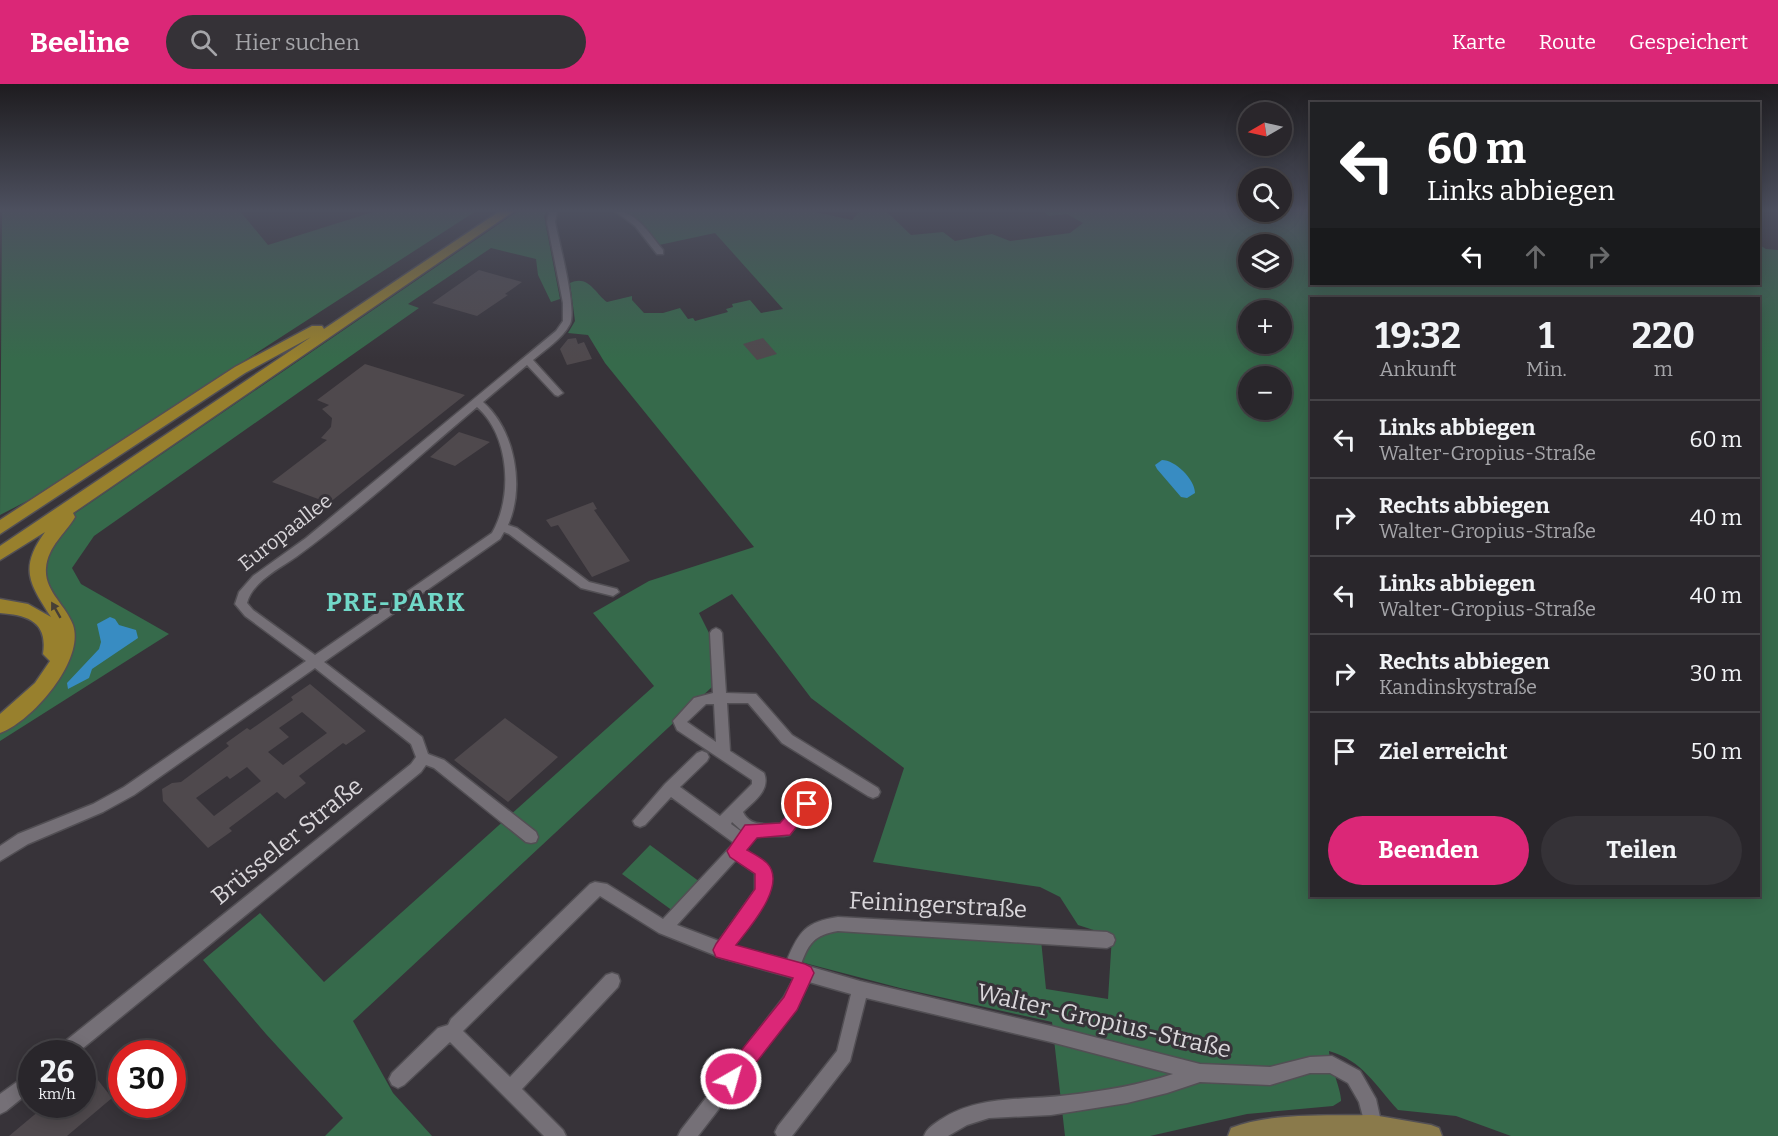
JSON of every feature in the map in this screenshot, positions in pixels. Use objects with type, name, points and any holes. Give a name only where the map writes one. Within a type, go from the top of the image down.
[{"type":"highway","points":[[0,540],[422,260]]},
{"type":"highway","points":[[0,554],[435,260]]},
{"type":"highway","points":[[0,528],[240,370],[324,326]]},
{"type":"highway","points":[[0,725],[38,692],[55,669],[63,653],[66,639],[64,623],[40,585],[37,571],[42,552],[51,535],[65,519],[107,481]]},
{"type":"highway","points":[[0,521],[40,501]]},
{"type":"highway","points":[[0,606],[22,608],[41,617],[49,625],[54,640],[46,669],[27,693],[0,717]]},
{"type":"main road","points":[[1239,1136],[1283,1129],[1373,1126],[1431,1136]]},
{"type":"street","name":"Europaallee","points":[[314,662],[249,614],[241,604],[243,595],[257,579],[310,542],[560,333],[568,316],[558,260]]},
{"type":"street","points":[[528,360],[558,393]]},
{"type":"street","points":[[2,848],[98,808],[129,791],[469,556],[503,528],[509,501],[509,464],[499,432],[489,411],[478,402]]},
{"type":"street","points":[[503,528],[513,531],[585,585],[613,592]]},
{"type":"street","points":[[716,633],[724,755]]},
{"type":"street","points":[[314,662],[417,741],[423,758],[439,764],[531,837]]},
{"type":"street","points":[[720,824],[759,786],[759,777],[682,726],[680,721],[702,700],[752,698],[787,739],[873,792]]},
{"type":"street","points":[[640,821],[702,757]]},
{"type":"street","name":"Brüsseler Straße","points":[[80,1040],[407,775],[423,758]]},
{"type":"street","points":[[670,788],[744,841]]},
{"type":"street","points":[[664,928],[744,841],[784,830],[807,804]]},
{"type":"street","points":[[722,950],[763,892],[765,881],[762,870],[744,841],[736,810]]},
{"type":"street","name":"Walter-Gropius-Straße","points":[[453,1033],[457,1025],[595,889],[602,889],[664,928],[722,950],[860,989],[1051,1034],[1200,1073],[1270,1076],[1310,1065],[1332,1064],[1354,1077],[1367,1099],[1373,1126]]},
{"type":"street","name":"Feiningerstraße","points":[[687,1136],[790,1003],[803,940],[811,931],[838,924],[1107,940]]},
{"type":"street","points":[[510,1090],[612,981]]},
{"type":"street","points":[[784,1132],[843,1055],[860,989]]},
{"type":"street","points":[[398,1079],[444,1034],[453,1033],[557,1136]]},
{"type":"street","points":[[933,1136],[971,1112],[1065,1104],[1155,1088],[1200,1073]]},
{"type":"street","points":[[0,1105],[18,1090]]},
{"type":"green space","points":[[2,260],[400,260],[29,500],[0,515]]},
{"type":"green space","points":[[446,260],[473,260],[408,304],[419,308],[94,536],[72,568],[81,584],[169,634],[0,741],[0,729],[73,634],[68,617],[48,580],[46,562],[51,544],[74,514]]},
{"type":"green space","points":[[536,260],[552,260],[560,299],[551,302],[538,275]]},
{"type":"green space","points":[[739,260],[1238,260],[1238,288],[1292,288],[1292,260],[1310,260],[1310,285],[1760,285],[1760,260],[1778,260],[1778,1136],[1511,1136],[1456,1116],[1398,1110],[1360,1067],[1341,1055],[1329,1051],[1341,1097],[1341,1101],[1333,1106],[1247,1114],[1150,1136],[1065,1136],[1052,1022],[900,988],[801,962],[805,944],[833,929],[1041,940],[1046,989],[1108,999],[1112,936],[1078,925],[1060,897],[1040,887],[873,862],[904,768],[811,698],[732,594],[699,613],[710,635],[712,687],[353,1021],[393,1093],[432,1136],[325,1136],[343,1118],[266,1034],[203,960],[260,913],[324,982],[654,686],[593,613],[649,581],[754,547],[605,363],[588,335],[568,333],[575,321],[570,283],[582,281],[586,283],[607,302],[632,296],[632,300],[644,313],[663,313],[680,308],[688,319],[693,318],[695,321],[728,312],[726,309],[733,307],[732,304],[750,300],[761,313],[783,309]]},
{"type":"green space","points":[[650,845],[700,882],[692,886],[690,893],[673,911],[622,874]]},
{"type":"water","points":[[1162,460],[1173,463],[1188,476],[1195,493],[1187,498],[1181,497],[1157,469],[1155,465]]},
{"type":"water","points":[[110,617],[115,619],[119,625],[136,630],[138,638],[92,669],[89,678],[68,689],[67,683],[99,649],[101,642],[97,624]]},
{"type":"building","points":[[479,270],[522,282],[505,294],[508,295],[477,316],[432,303]]},
{"type":"building","points":[[576,338],[578,344],[584,342],[592,359],[567,365],[560,349],[568,339]]},
{"type":"building","points":[[763,338],[777,354],[757,360],[743,344]]},
{"type":"building","points":[[365,364],[465,395],[329,503],[272,482],[327,440],[321,438],[331,427],[332,418],[322,409],[329,405],[317,400]]},
{"type":"building","points":[[459,432],[490,442],[455,466],[430,457]]},
{"type":"building","points":[[593,502],[597,509],[594,510],[630,561],[592,577],[558,525],[551,527],[546,520]]},
{"type":"building","points":[[310,684],[366,731],[346,745],[343,743],[299,776],[306,783],[285,799],[277,792],[229,828],[232,831],[208,848],[163,801],[162,789],[172,783],[181,782],[229,746],[226,743],[247,728],[250,730],[293,700],[291,697]],"holes":[[[302,712],[327,733],[283,765],[268,752],[289,737],[279,728]],[[247,767],[261,781],[214,816],[196,798],[227,776],[230,779]]]},
{"type":"building","points":[[505,718],[558,757],[508,802],[454,760]]},
{"type":"building","points":[[96,1078],[108,1093],[108,1101],[96,1112]]},
{"type":"building","points":[[30,1118],[88,1118],[67,1136],[9,1136]]},
{"type":"district","name":"PRE-PARK","points":[[396,602]]},
{"type":"route","points":[[731,1079],[790,1003],[805,973],[722,950],[763,892],[765,881],[762,870],[735,851],[749,836],[751,830],[784,830],[807,804]]}]
